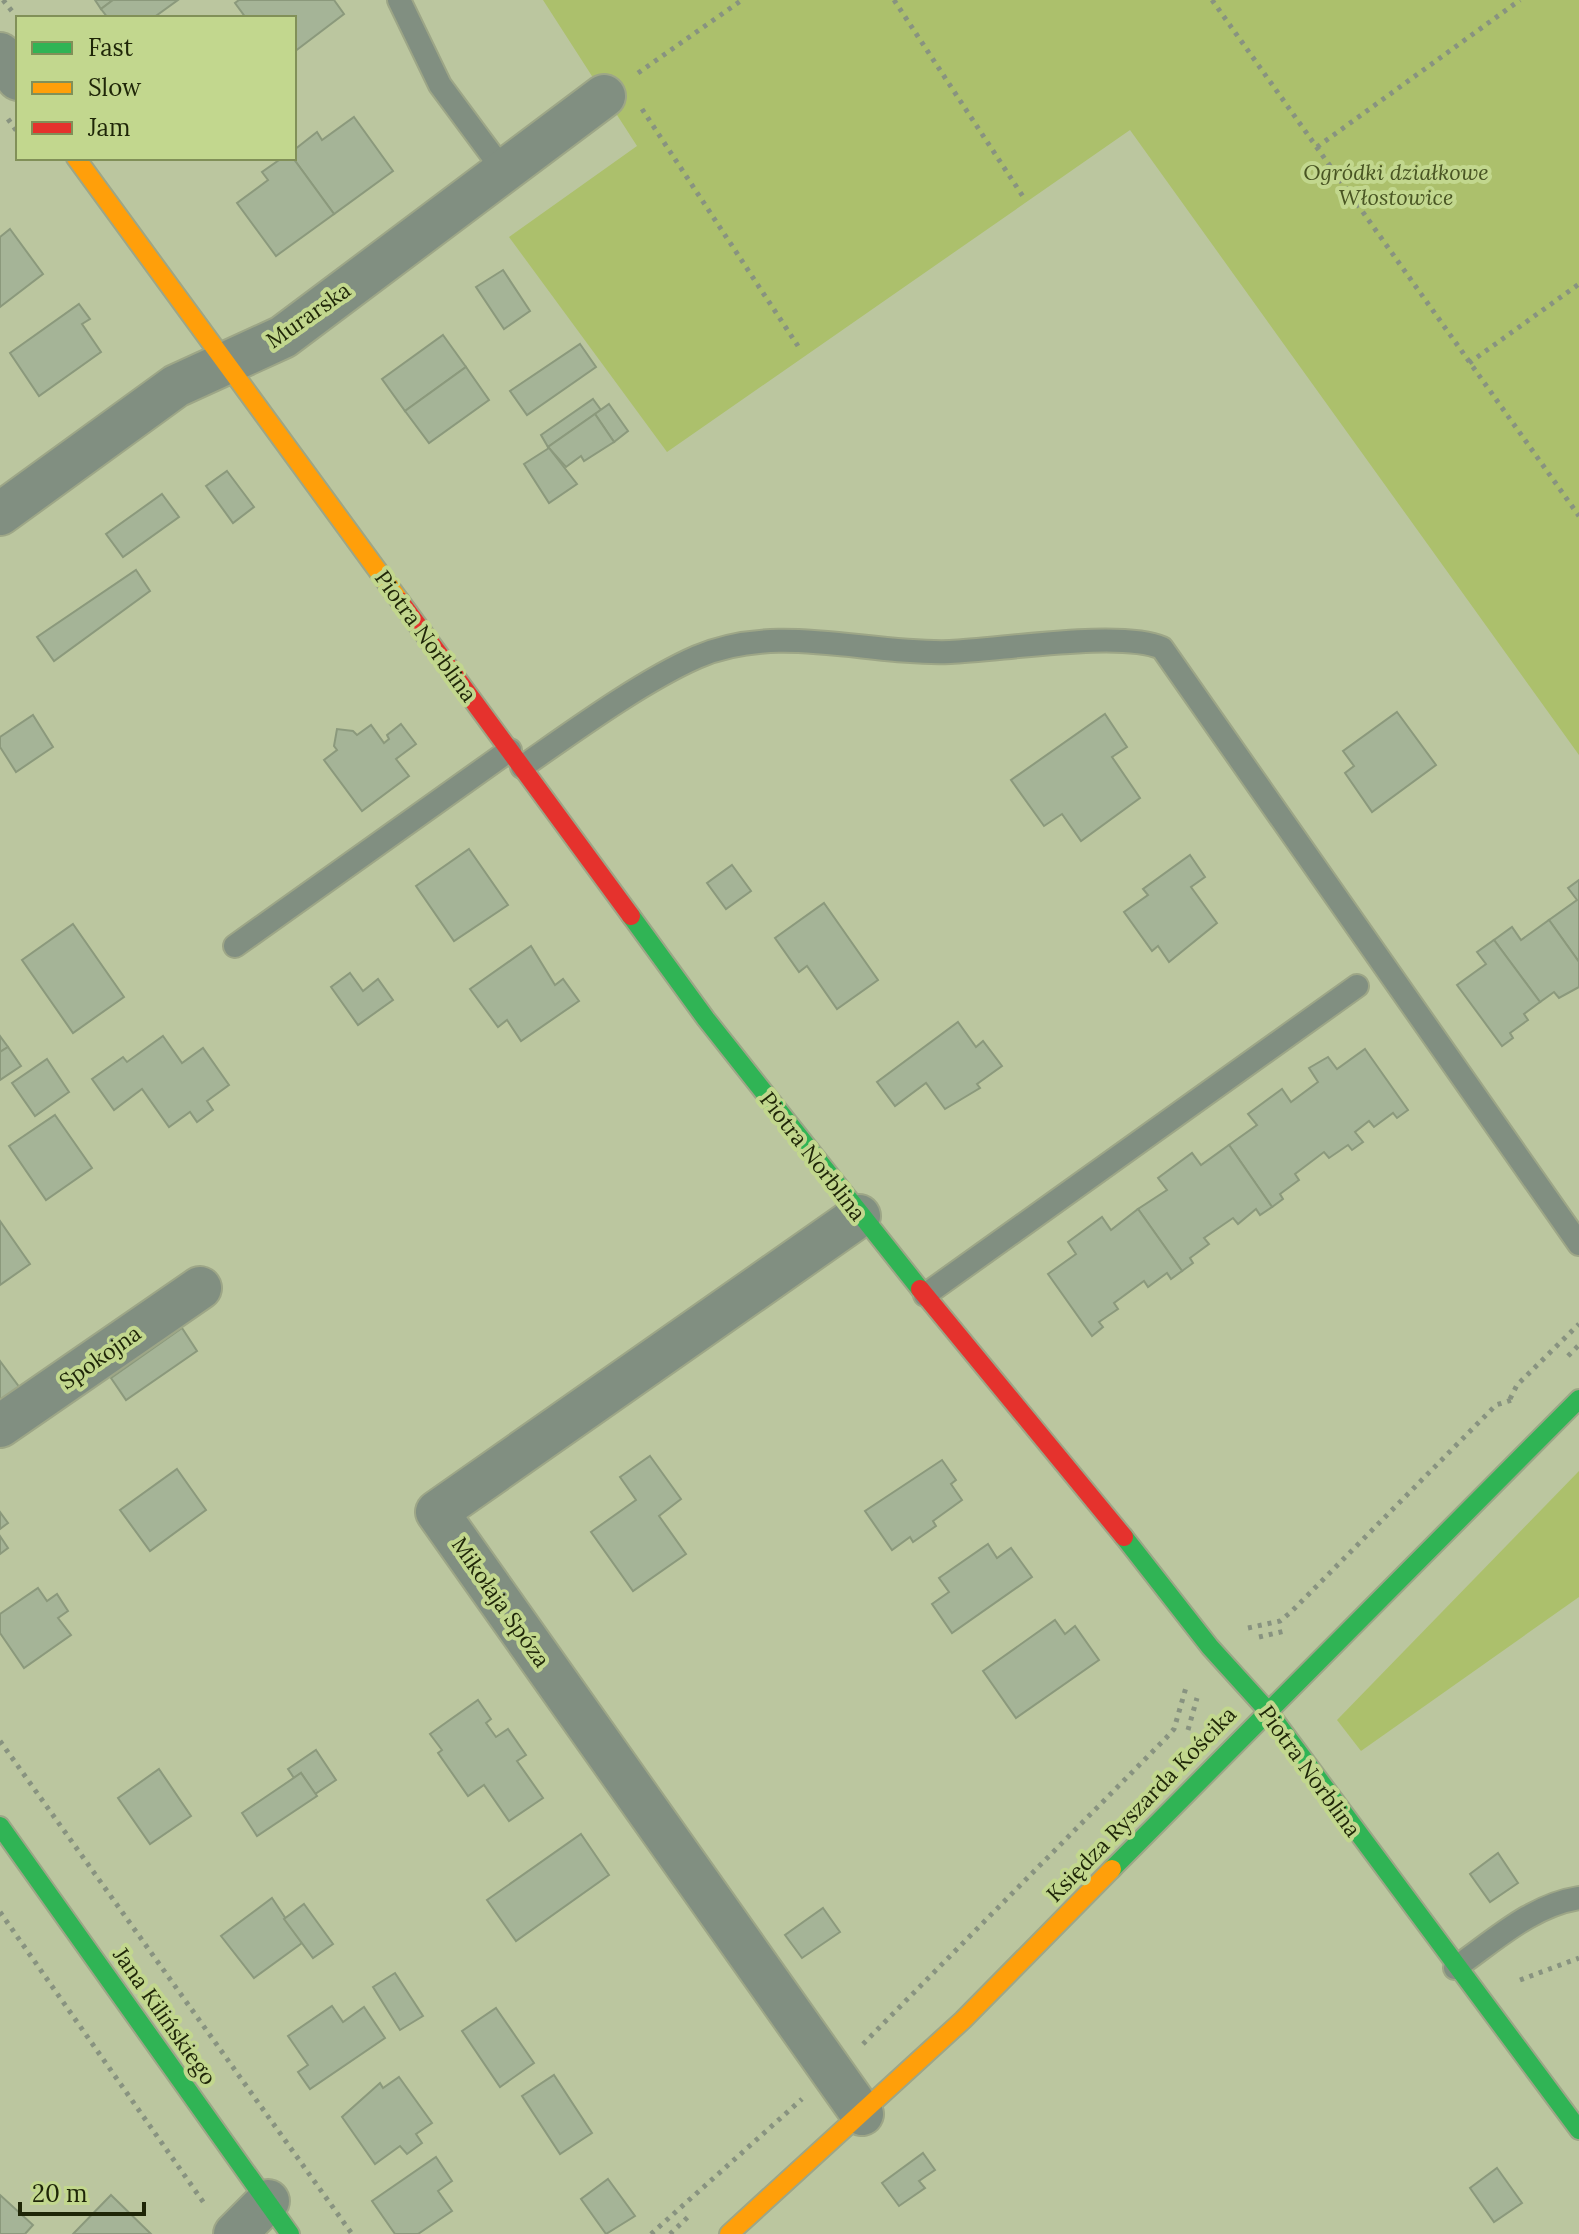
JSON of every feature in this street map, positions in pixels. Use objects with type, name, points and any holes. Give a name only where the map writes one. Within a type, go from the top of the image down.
[{"type":"street","points":[[0,54],[16,76]]},
{"type":"street","name":"Murarska","points":[[0,514],[176,386],[224,361],[283,337],[614,89]]},
{"type":"street","name":"Piotra Norblina","points":[[77,160],[706,1019],[859,1216],[1059,1455],[1210,1647],[1267,1710],[1455,1968],[1579,2130]]},
{"type":"street","name":"Mikołaja Spóza","points":[[859,1216],[437,1512],[862,2114]]},
{"type":"street","name":"Spokojna","points":[[0,1426],[200,1288]]},
{"type":"street","name":"Księdza Ryszarda Kościka","points":[[729,2234],[963,2020],[1267,1710],[1579,1399]]},
{"type":"street","name":"Jana Kilińskiego","points":[[0,1826],[279,2217]]},
{"type":"street","points":[[221,2221],[279,2217]]},
{"type":"lane","points":[[399,0],[440,85],[503,170]]},
{"type":"lane","points":[[235,946],[516,759],[698,656],[739,646],[803,640],[946,652],[1128,641],[1162,648],[1579,1244]]},
{"type":"lane","points":[[925,1295],[1357,986]]},
{"type":"lane","points":[[1455,1968],[1532,1914],[1557,1901],[1579,1898]]},
{"type":"path","points":[[742,0],[614,89],[798,346]]},
{"type":"path","points":[[894,0],[1024,198]]},
{"type":"path","points":[[1212,0],[1579,516]]},
{"type":"path","points":[[1317,147],[1520,0]]},
{"type":"path","points":[[1469,363],[1579,284]]},
{"type":"path","points":[[1560,1364],[1579,1345]]},
{"type":"path","points":[[651,2234],[833,2073],[1174,1729],[1190,1664],[1239,1624],[1254,1627],[1280,1621],[1496,1405],[1521,1397]]},
{"type":"path","points":[[0,1741],[352,2234]]},
{"type":"path","points":[[0,1912],[221,2221]]},
{"type":"path","points":[[1518,1981],[1579,1958]]},
{"type":"green space","name":"Ogródki działkowe Włostowice","points":[[543,0],[1579,0],[1579,755],[1130,130],[667,452],[509,237],[637,146]]},
{"type":"green space","points":[[1579,1471],[1579,1597],[1361,1751],[1337,1720]]},
{"type":"building","points":[[95,0],[113,0],[101,9]]},
{"type":"building","points":[[113,0],[178,0],[156,16],[106,16],[101,9]]},
{"type":"building","points":[[239,0],[334,0],[344,14],[296,50],[296,16],[245,16],[235,3]]},
{"type":"building","points":[[354,117],[393,171],[334,214],[294,160],[296,148],[317,132],[322,140]]},
{"type":"building","points":[[279,160],[294,160],[334,214],[276,256],[237,203],[268,180],[262,172]]},
{"type":"building","points":[[10,229],[43,274],[0,307],[0,237]]},
{"type":"building","points":[[503,270],[530,311],[504,329],[476,287]]},
{"type":"building","points":[[79,304],[90,319],[82,324],[101,352],[39,396],[10,353]]},
{"type":"building","points":[[443,335],[466,367],[405,411],[382,379]]},
{"type":"building","points":[[580,344],[596,367],[527,415],[510,391]]},
{"type":"building","points":[[466,367],[489,400],[429,443],[405,411]]},
{"type":"building","points":[[593,399],[601,410],[548,447],[541,435]]},
{"type":"building","points":[[609,404],[628,431],[614,442],[595,414]]},
{"type":"building","points":[[595,414],[614,442],[584,461],[581,456],[566,467],[548,447]]},
{"type":"building","points":[[549,448],[577,484],[549,503],[524,464]]},
{"type":"building","points":[[227,471],[254,507],[233,523],[206,486]]},
{"type":"building","points":[[162,494],[179,517],[123,557],[106,534]]},
{"type":"building","points":[[136,570],[150,591],[54,661],[37,637]]},
{"type":"building","points":[[1397,712],[1436,765],[1372,812],[1345,773],[1354,766],[1343,751]]},
{"type":"building","points":[[1105,714],[1127,747],[1112,757],[1140,798],[1081,841],[1062,814],[1044,826],[1011,780]]},
{"type":"building","points":[[33,715],[53,747],[16,772],[0,747],[0,737]]},
{"type":"building","points":[[401,724],[416,744],[396,759],[409,776],[362,811],[324,760],[337,750],[334,746],[337,729],[353,731],[357,735],[371,725],[384,743],[389,739],[387,735]]},
{"type":"building","points":[[469,849],[508,905],[454,941],[416,886]]},
{"type":"building","points":[[1190,855],[1205,877],[1191,887],[1217,923],[1169,962],[1158,946],[1152,951],[1124,912],[1148,895],[1143,889]]},
{"type":"building","points":[[732,865],[751,891],[726,909],[707,883]]},
{"type":"building","points":[[1579,880],[1579,962],[1549,920],[1577,900],[1568,888]]},
{"type":"building","points":[[824,903],[878,980],[837,1009],[807,966],[799,972],[775,938]]},
{"type":"building","points":[[1549,920],[1579,962],[1579,987],[1559,998],[1554,992],[1540,1002],[1494,940],[1512,927],[1521,940]]},
{"type":"building","points":[[73,924],[124,997],[73,1033],[22,960]]},
{"type":"building","points":[[1494,940],[1540,1002],[1524,1014],[1528,1020],[1510,1033],[1513,1038],[1502,1046],[1457,985],[1486,964],[1477,952]]},
{"type":"building","points":[[531,946],[555,985],[563,979],[579,1001],[521,1041],[507,1020],[498,1027],[470,989]]},
{"type":"building","points":[[350,973],[363,991],[378,979],[393,1000],[358,1025],[331,987]]},
{"type":"building","points":[[958,1022],[976,1047],[983,1041],[1002,1066],[977,1084],[980,1088],[945,1109],[926,1083],[895,1106],[877,1082]]},
{"type":"building","points":[[0,1036],[8,1047],[0,1052]]},
{"type":"building","points":[[163,1036],[182,1063],[203,1048],[229,1085],[207,1101],[213,1110],[197,1122],[190,1112],[169,1127],[142,1089],[114,1110],[92,1079],[123,1057],[127,1062]]},
{"type":"building","points":[[8,1047],[21,1066],[0,1080],[0,1052]]},
{"type":"building","points":[[1365,1049],[1408,1110],[1397,1118],[1393,1113],[1374,1127],[1369,1121],[1355,1132],[1363,1142],[1352,1150],[1348,1145],[1329,1158],[1324,1152],[1295,1174],[1299,1180],[1280,1194],[1283,1199],[1272,1207],[1229,1145],[1257,1125],[1248,1114],[1282,1089],[1291,1102],[1318,1082],[1309,1068],[1328,1057],[1337,1069]]},
{"type":"building","points":[[47,1059],[69,1092],[35,1116],[12,1083]]},
{"type":"building","points":[[55,1115],[92,1168],[46,1200],[9,1146]]},
{"type":"building","points":[[1229,1145],[1272,1207],[1260,1215],[1256,1209],[1238,1224],[1233,1218],[1204,1238],[1209,1244],[1190,1258],[1193,1263],[1182,1271],[1138,1209],[1167,1190],[1158,1178],[1192,1153],[1201,1165]]},
{"type":"building","points":[[1138,1209],[1182,1271],[1171,1279],[1167,1273],[1148,1287],[1144,1281],[1114,1303],[1118,1309],[1099,1322],[1103,1327],[1092,1336],[1048,1274],[1076,1254],[1068,1242],[1102,1217],[1111,1230]]},
{"type":"building","points":[[0,1221],[30,1264],[0,1285]]},
{"type":"building","points":[[182,1328],[197,1351],[126,1400],[111,1378]]},
{"type":"building","points":[[0,1361],[20,1388],[0,1402]]},
{"type":"building","points":[[650,1456],[681,1499],[659,1516],[686,1554],[633,1591],[591,1532],[636,1500],[620,1477]]},
{"type":"building","points":[[942,1460],[956,1480],[951,1484],[962,1500],[933,1521],[936,1526],[913,1542],[910,1537],[892,1550],[865,1511]]},
{"type":"building","points":[[177,1469],[206,1510],[150,1551],[120,1510]]},
{"type":"building","points":[[0,1512],[8,1523],[0,1529]]},
{"type":"building","points":[[0,1536],[8,1548],[0,1554]]},
{"type":"building","points":[[988,1544],[997,1558],[1011,1548],[1032,1577],[952,1633],[932,1604],[949,1592],[939,1578]]},
{"type":"building","points":[[38,1588],[47,1601],[57,1594],[68,1611],[58,1618],[71,1635],[24,1668],[0,1633],[0,1614]]},
{"type":"building","points":[[1055,1620],[1065,1634],[1075,1626],[1099,1660],[1016,1718],[983,1671]]},
{"type":"building","points":[[478,1700],[491,1719],[486,1723],[496,1737],[508,1729],[526,1755],[517,1761],[543,1798],[509,1821],[484,1785],[468,1796],[438,1753],[442,1750],[430,1734]]},
{"type":"building","points":[[316,1750],[336,1780],[315,1794],[301,1773],[294,1778],[288,1769]]},
{"type":"building","points":[[159,1769],[191,1816],[150,1844],[118,1798]]},
{"type":"building","points":[[301,1773],[317,1796],[257,1836],[242,1813]]},
{"type":"building","points":[[581,1834],[609,1875],[516,1941],[487,1900]]},
{"type":"building","points":[[1498,1853],[1518,1883],[1490,1902],[1470,1874]]},
{"type":"building","points":[[272,1898],[302,1943],[254,1978],[221,1936]]},
{"type":"building","points":[[304,1904],[333,1944],[313,1958],[284,1919]]},
{"type":"building","points":[[823,1908],[840,1932],[802,1958],[785,1935]]},
{"type":"building","points":[[395,1973],[423,2016],[400,2030],[373,1987]]},
{"type":"building","points":[[332,2006],[343,2022],[364,2007],[385,2038],[310,2089],[298,2072],[308,2065],[288,2036]]},
{"type":"building","points":[[496,2008],[534,2063],[500,2087],[462,2031]]},
{"type":"building","points":[[554,2075],[592,2133],[560,2154],[522,2096]]},
{"type":"building","points":[[399,2077],[432,2123],[416,2134],[422,2143],[407,2154],[400,2146],[375,2164],[342,2117],[380,2083],[383,2088]]},
{"type":"building","points":[[923,2153],[935,2170],[919,2181],[925,2188],[899,2206],[882,2183]]},
{"type":"building","points":[[436,2157],[452,2181],[438,2191],[452,2211],[418,2234],[395,2234],[372,2201]]},
{"type":"building","points":[[1497,2168],[1522,2203],[1494,2222],[1470,2188]]},
{"type":"building","points":[[608,2179],[635,2216],[606,2234],[581,2199]]},
{"type":"building","points":[[0,2195],[33,2225],[25,2234],[0,2234]]},
{"type":"building","points":[[111,2195],[151,2234],[73,2234]]},
{"type":"traffic: fast","points":[[631,916],[706,1019],[920,1289]]},
{"type":"traffic: fast","points":[[1112,1869],[1579,1399]]},
{"type":"traffic: fast","points":[[1124,1537],[1210,1647],[1267,1710],[1579,2130]]},
{"type":"traffic: fast","points":[[0,1826],[290,2234]]},
{"type":"traffic: slow","points":[[77,160],[400,601]]},
{"type":"traffic: slow","points":[[729,2234],[963,2020],[1112,1869]]},
{"type":"traffic: jam","points":[[400,601],[631,916]]},
{"type":"traffic: jam","points":[[920,1289],[1124,1537]]}]
